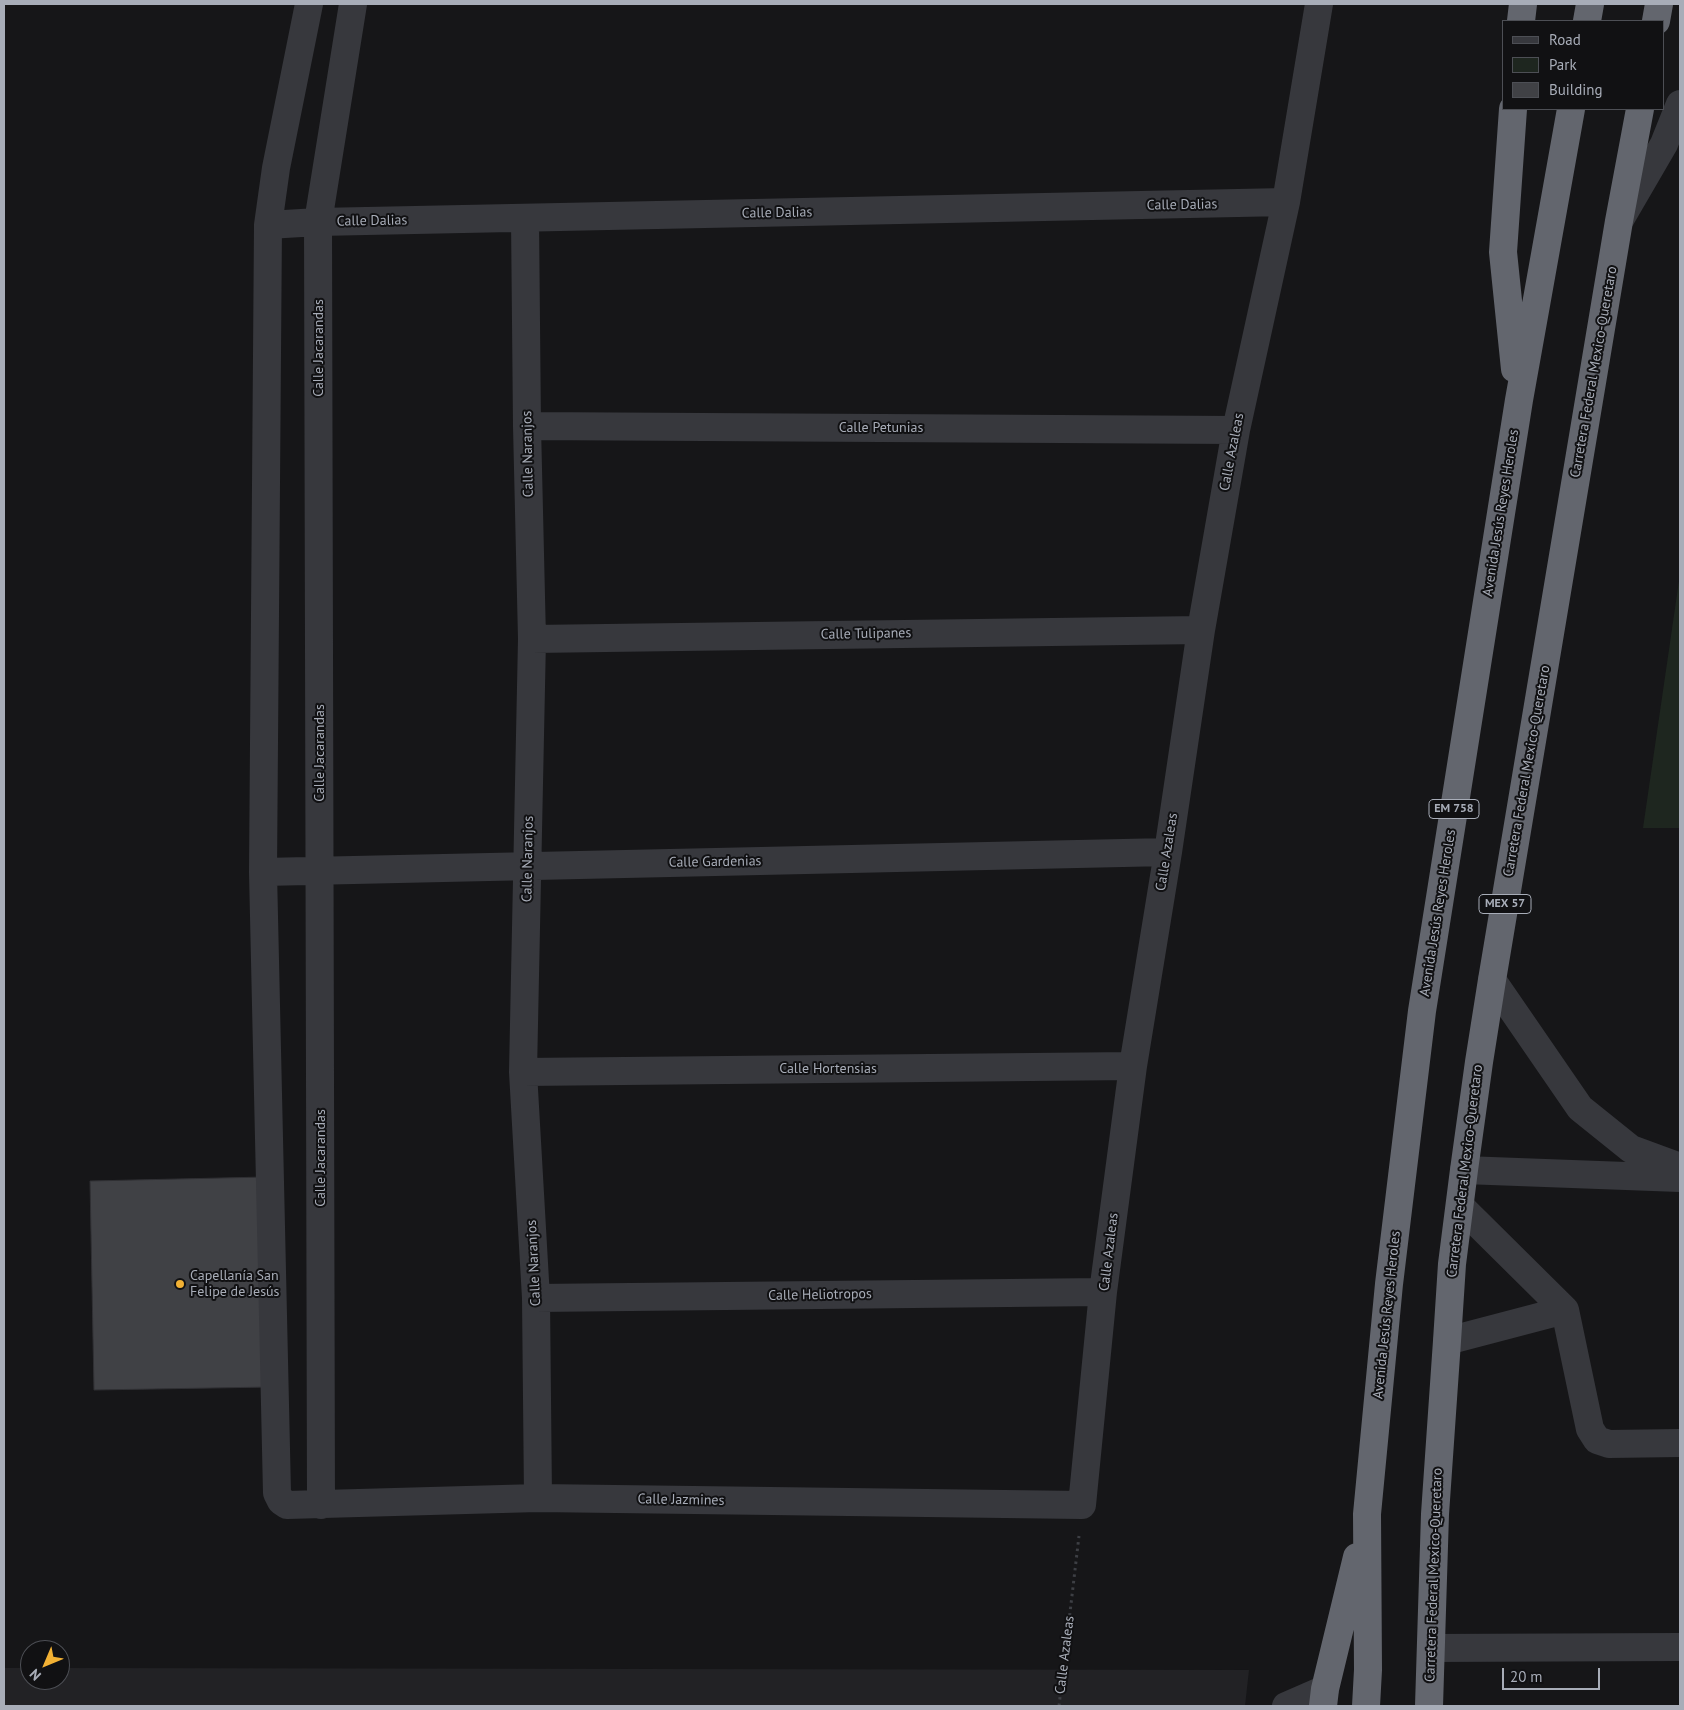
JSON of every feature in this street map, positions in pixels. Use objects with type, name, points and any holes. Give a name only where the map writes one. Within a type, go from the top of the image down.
[{"type":"highway","points":[[1521,20],[1523,4]]},
{"type":"highway","points":[[1587,20],[1590,4]]},
{"type":"highway","points":[[1656,20],[1659,4]]},
{"type":"highway","points":[[1513,110],[1503,252],[1519,400]]},
{"type":"highway","name":"Avenida Jesús Reyes Heroles","points":[[1367,1514],[1389,1284],[1422,1011],[1519,400],[1571,110]]},
{"type":"highway","name":"Carretera Federal Mexico-Queretaro","points":[[1429,1706],[1436,1514],[1452,1264],[1464,1170],[1492,980],[1619,221],[1640,110]]},
{"type":"highway","points":[[1324,1698],[1367,1514]]},
{"type":"highway","points":[[1366,1706],[1368,1670],[1367,1514]]},
{"type":"street","points":[[263,872],[268,225],[276,168],[309,6],[337,4]]},
{"type":"street","name":"Calle Jacarandas","points":[[321,1505],[318,222],[353,4]]},
{"type":"street","name":"Calle Azaleas","points":[[1082,1505],[1103,1292],[1133,1066],[1168,852],[1201,630],[1236,430],[1286,202],[1319,4]]},
{"type":"street","points":[[1619,221],[1664,144],[1680,104]]},
{"type":"street","name":"Calle Dalias","points":[[268,225],[318,222],[1286,202]]},
{"type":"street","name":"Calle Naranjos","points":[[525,219],[532,639],[524,1072],[536,1298],[538,1498]]},
{"type":"street","name":"Calle Petunias","points":[[527,426],[1236,430]]},
{"type":"street","name":"Calle Tulipanes","points":[[532,639],[1201,630]]},
{"type":"street","name":"Calle Gardenias","points":[[263,872],[1168,852]]},
{"type":"street","name":"Calle Jazmines","points":[[263,872],[277,1493],[281,1501],[286,1505],[538,1498],[1082,1505]]},
{"type":"street","points":[[1492,980],[1580,1108],[1632,1149],[1680,1167]]},
{"type":"street","name":"Calle Hortensias","points":[[524,1072],[1133,1066]]},
{"type":"street","points":[[1464,1170],[1680,1178]]},
{"type":"street","points":[[1460,1206],[1565,1310],[1590,1429],[1597,1440],[1609,1444],[1680,1443]]},
{"type":"street","name":"Calle Heliotropos","points":[[536,1298],[1103,1292]]},
{"type":"street","points":[[1447,1341],[1565,1310]]},
{"type":"street","points":[[1431,1648],[1680,1647]]},
{"type":"street","points":[[1286,1706],[1324,1698]]},
{"type":"path","name":"Calle Azaleas","points":[[1059,1706],[1082,1505]]},
{"type":"shaded area","points":[[4,1668],[20,1668],[20,1690],[70,1690],[70,1668],[1249,1670],[1245,1706],[4,1706]]},
{"type":"green space","points":[[1680,574],[1680,828],[1643,828]]},
{"type":"building","name":"Capellanía San Felipe de Jesús","points":[[265,1177],[270,1387],[94,1390],[90,1181]]},
{"type":"place","name":"Capellanía San Felipe de Jesús","points":[[180,1284]]}]
